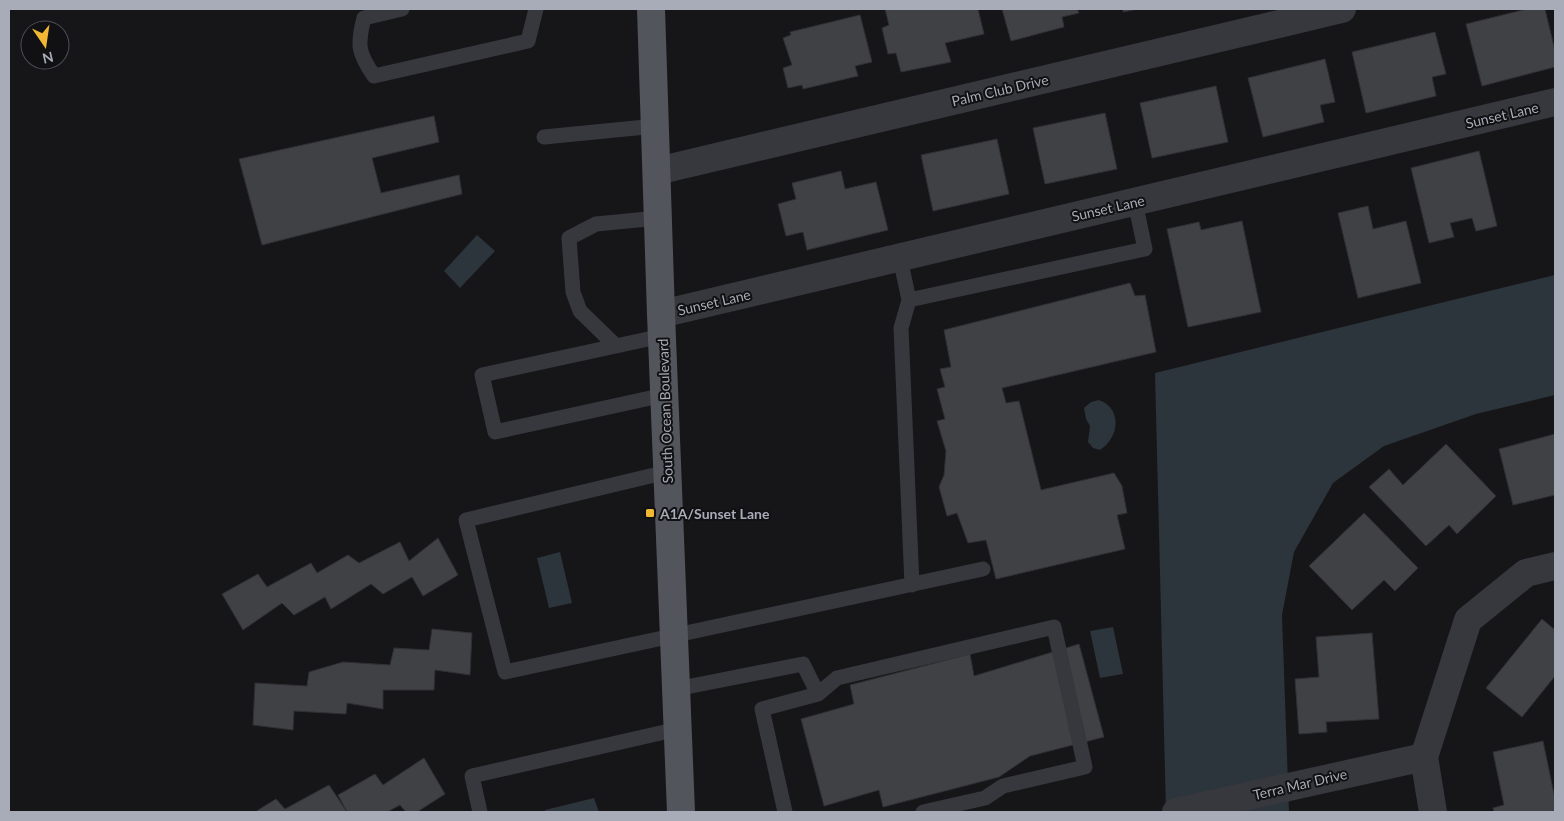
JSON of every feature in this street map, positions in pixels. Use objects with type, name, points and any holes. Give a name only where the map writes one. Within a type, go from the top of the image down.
[{"type":"main road","name":"South Ocean Boulevard","points":[[651,9],[661,325],[681,812]]},
{"type":"street","name":"Palm Club Drive","points":[[657,171],[1342,9]]},
{"type":"street","name":"Sunset Lane","points":[[661,325],[900,258],[1555,102]]},
{"type":"street","points":[[1433,812],[1424,757],[1468,620],[1526,573],[1555,566]]},
{"type":"street","name":"Terra Mar Drive","points":[[1176,812],[1424,757]]},
{"type":"lane","points":[[402,9],[364,18],[358,41],[362,59],[374,76],[528,42],[536,9]]},
{"type":"lane","points":[[544,137],[656,126]]},
{"type":"lane","points":[[909,300],[1145,249],[1135,202]]},
{"type":"lane","points":[[616,346],[580,310],[573,292],[568,238],[596,224],[658,218]]},
{"type":"lane","points":[[900,258],[909,300],[901,328],[912,585]]},
{"type":"lane","points":[[661,325],[616,346],[482,376],[495,432],[664,395]]},
{"type":"lane","points":[[667,472],[466,520],[505,672],[982,569]]},
{"type":"lane","points":[[785,812],[762,709],[818,694],[837,678],[1054,627],[1084,767],[1003,786],[985,798],[923,812]]},
{"type":"lane","points":[[676,689],[803,664],[818,694]]},
{"type":"lane","points":[[480,812],[472,776],[678,729]]},
{"type":"shaded area","points":[[477,235],[495,251],[460,288],[444,271]]},
{"type":"shaded area","points":[[1555,275],[1555,395],[1476,414],[1384,446],[1333,483],[1294,552],[1282,615],[1289,812],[1166,812],[1155,373]]},
{"type":"shaded area","points":[[1099,400],[1107,404],[1112,410],[1116,424],[1111,438],[1100,450],[1093,448],[1088,442],[1090,426],[1086,419],[1084,408],[1091,402]]},
{"type":"shaded area","points":[[560,552],[572,603],[549,608],[537,558]]},
{"type":"shaded area","points":[[1113,627],[1123,674],[1100,678],[1090,631]]},
{"type":"shaded area","points":[[594,798],[599,812],[545,812],[545,810]]},
{"type":"building","points":[[885,9],[978,9],[984,34],[945,43],[951,62],[901,72],[896,53],[888,54],[882,28],[889,25]]},
{"type":"building","points":[[1002,9],[1077,9],[1079,13],[1062,17],[1064,27],[1011,41]]},
{"type":"building","points":[[1123,9],[1138,9],[1123,12]]},
{"type":"building","points":[[1527,9],[1545,9],[1555,51],[1555,67],[1482,86],[1466,24]]},
{"type":"building","points":[[860,15],[872,62],[855,66],[858,76],[803,89],[802,85],[788,88],[783,68],[792,65],[783,38],[791,35],[790,32]]},
{"type":"building","points":[[1435,32],[1446,74],[1432,77],[1436,96],[1366,113],[1352,52]]},
{"type":"building","points":[[1325,59],[1335,102],[1320,105],[1324,122],[1263,137],[1248,78]]},
{"type":"building","points":[[1216,86],[1228,142],[1152,158],[1140,103]]},
{"type":"building","points":[[1105,113],[1117,169],[1045,184],[1033,128]]},
{"type":"building","points":[[434,116],[439,142],[372,158],[381,193],[459,175],[462,194],[262,245],[239,159]]},
{"type":"building","points":[[997,139],[1009,194],[933,211],[921,155]]},
{"type":"building","points":[[1479,151],[1497,226],[1476,231],[1472,218],[1450,223],[1454,237],[1429,243],[1411,168]]},
{"type":"building","points":[[841,171],[845,189],[876,182],[888,230],[807,250],[803,232],[786,236],[778,204],[796,199],[792,183]]},
{"type":"building","points":[[1368,206],[1373,229],[1406,221],[1421,283],[1358,298],[1338,213]]},
{"type":"building","points":[[1242,221],[1261,312],[1188,327],[1167,229],[1199,222],[1201,230]]},
{"type":"building","points":[[1130,283],[1135,296],[1145,295],[1156,352],[1002,388],[1006,403],[1019,401],[1041,490],[1114,473],[1122,486],[1127,513],[1117,515],[1125,549],[996,579],[986,540],[968,543],[957,513],[947,516],[939,487],[944,475],[946,451],[937,421],[945,419],[937,389],[945,387],[940,369],[951,367],[944,330]]},
{"type":"building","points":[[1555,434],[1555,495],[1513,505],[1499,449]]},
{"type":"building","points":[[1446,444],[1496,496],[1457,534],[1449,525],[1426,546],[1369,487],[1389,469],[1403,485]]},
{"type":"building","points":[[1364,513],[1418,568],[1395,591],[1384,580],[1352,610],[1309,566]]},
{"type":"building","points":[[438,538],[458,575],[423,596],[412,577],[383,594],[371,584],[331,609],[325,597],[294,615],[282,603],[243,630],[222,594],[258,574],[267,587],[311,563],[317,573],[348,555],[359,563],[400,542],[409,561]]},
{"type":"building","points":[[1542,619],[1555,630],[1555,676],[1522,717],[1486,688]]},
{"type":"building","points":[[432,629],[472,633],[470,675],[435,670],[434,690],[383,690],[383,709],[347,703],[346,714],[294,711],[293,730],[253,725],[255,683],[307,686],[309,672],[343,662],[390,665],[394,648],[429,650]]},
{"type":"building","points":[[1372,633],[1379,719],[1326,722],[1327,732],[1299,734],[1295,679],[1319,677],[1316,637]]},
{"type":"building","points":[[1079,644],[1104,737],[1030,756],[999,777],[883,807],[879,790],[824,806],[801,719],[854,704],[850,685],[970,654],[974,676]]},
{"type":"building","points":[[1543,741],[1555,799],[1555,812],[1494,812],[1493,808],[1504,805],[1493,752]]},
{"type":"building","points":[[424,758],[445,794],[417,812],[406,812],[400,805],[387,812],[347,812],[338,795],[375,774],[383,785]]},
{"type":"building","points":[[329,785],[347,812],[255,812],[276,799],[285,809]]},
{"type":"place","name":"A1A/Sunset Lane","points":[[650,513]]}]
